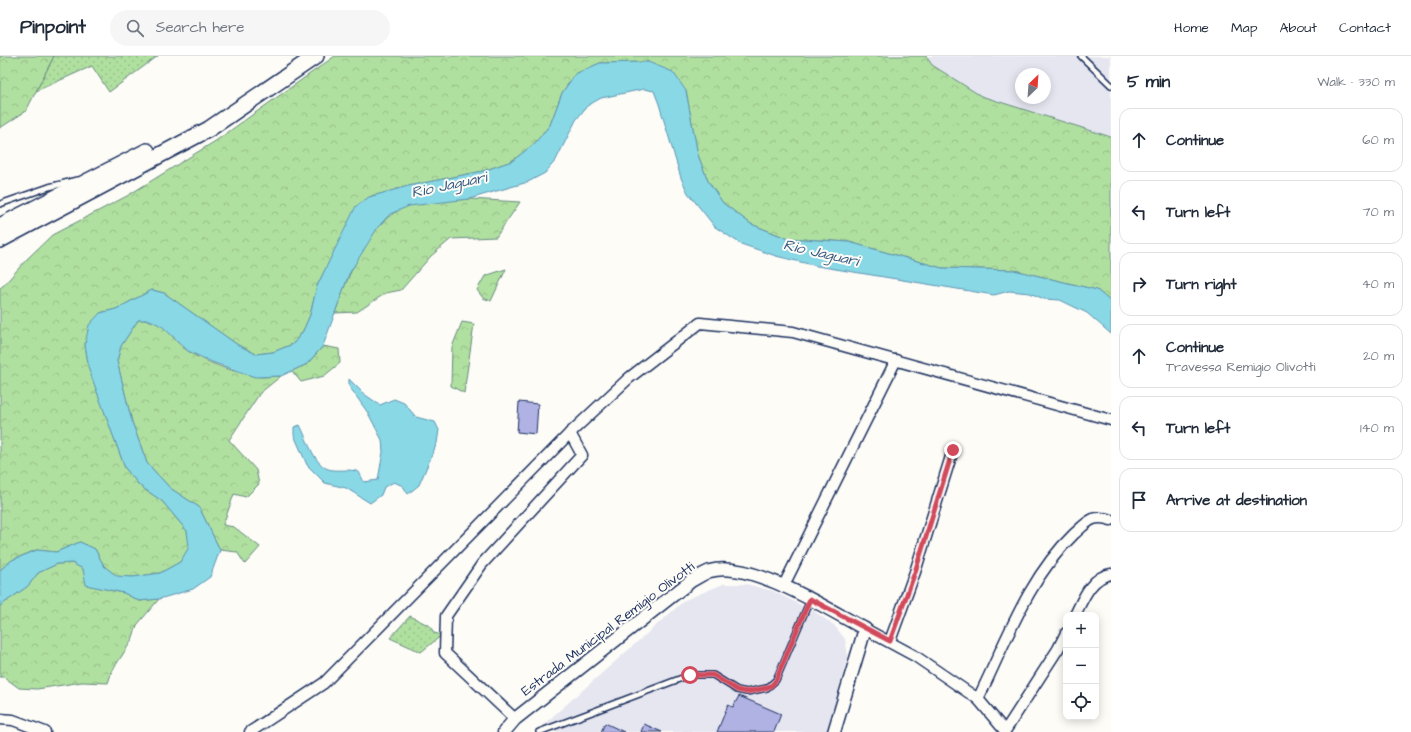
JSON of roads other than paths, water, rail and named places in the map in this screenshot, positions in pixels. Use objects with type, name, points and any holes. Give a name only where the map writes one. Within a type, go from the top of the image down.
[{"type":"main road","points":[[0,226],[226,109],[300,56]]},
{"type":"main road","points":[[0,240],[209,129],[316,56]]},
{"type":"street","points":[[250,732],[324,683],[570,433],[629,378],[700,323],[793,332],[1111,420]]},
{"type":"street","points":[[783,587],[896,360]]},
{"type":"street","points":[[515,719],[445,653],[446,616],[482,564],[582,455],[570,433]]},
{"type":"street","points":[[890,641],[915,572],[953,450]]},
{"type":"street","points":[[978,699],[1029,595],[1045,566],[1060,548],[1086,523],[1101,518],[1111,520]]},
{"type":"street","name":"Estrada Municipal Remigio Olivotti","points":[[504,732],[515,719],[691,581],[710,571],[731,569],[754,574],[810,599],[865,629]]},
{"type":"street","points":[[1076,612],[1086,591],[1100,579],[1111,574]]},
{"type":"street","points":[[834,732],[865,629],[890,641],[915,656],[978,699],[1005,731],[1063,639]]},
{"type":"street","points":[[0,719],[13,720],[45,732]]},
{"type":"lane","points":[[1081,56],[1111,85]]},
{"type":"lane","points":[[0,204],[49,187],[103,173]]},
{"type":"lane","points":[[539,732],[690,675],[713,675],[737,690],[747,692],[772,685],[776,680],[810,599]]},
{"type":"water","name":"Rio Jaguari","points":[[648,62],[673,72],[686,91],[698,155],[708,181],[723,203],[751,224],[786,238],[849,242],[942,268],[1014,270],[1097,290],[1111,302],[1111,334],[1087,313],[1060,300],[1044,299],[1030,293],[1009,291],[994,295],[817,266],[776,256],[741,244],[715,227],[688,193],[681,178],[654,91],[644,89],[601,98],[587,106],[576,120],[556,160],[545,173],[528,182],[469,199],[409,206],[390,214],[378,227],[349,274],[323,346],[307,364],[281,376],[255,377],[212,362],[188,351],[163,327],[150,320],[138,320],[121,346],[117,361],[132,422],[147,463],[170,488],[199,507],[220,550],[210,577],[193,589],[159,599],[139,601],[124,593],[86,585],[83,569],[72,563],[57,564],[38,573],[28,586],[0,606],[0,570],[12,560],[37,550],[56,552],[80,542],[95,549],[104,566],[117,576],[133,577],[160,573],[180,562],[189,547],[187,531],[162,501],[140,486],[125,468],[89,370],[85,344],[89,325],[100,313],[116,309],[152,290],[164,293],[238,345],[256,354],[273,352],[293,344],[303,331],[310,315],[317,286],[356,206],[369,197],[408,186],[483,171],[512,161],[534,144],[550,125],[562,93],[575,74],[600,63]]},
{"type":"water","points":[[349,379],[364,394],[380,405],[394,399],[404,403],[416,417],[435,422],[439,430],[437,443],[419,485],[408,494],[403,486],[394,482],[384,487],[381,495],[370,503],[346,488],[325,483],[307,465],[294,435],[294,427],[300,425],[314,456],[323,466],[332,470],[351,470],[359,472],[364,482],[378,480],[383,452],[382,440],[368,413],[349,386]]}]
